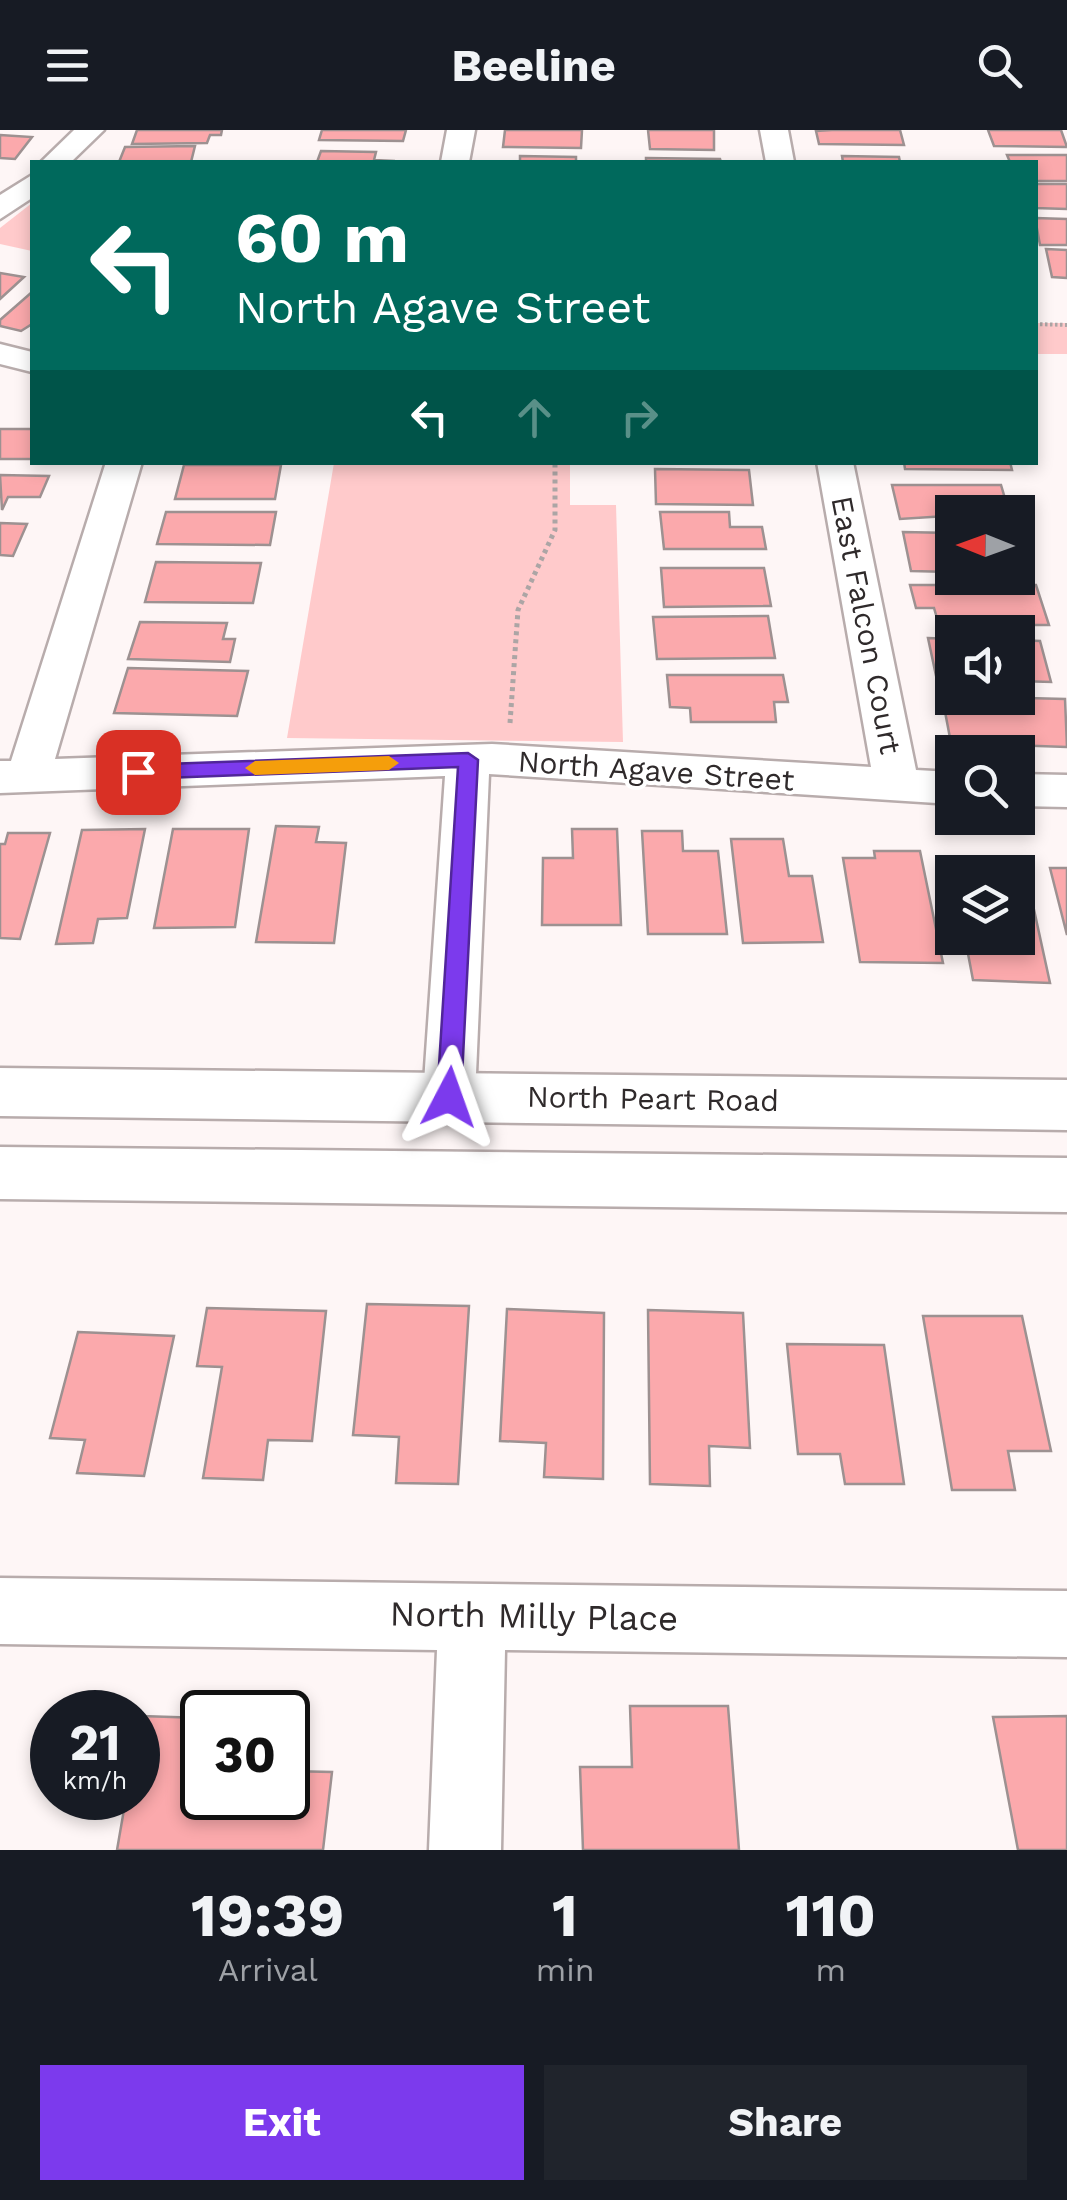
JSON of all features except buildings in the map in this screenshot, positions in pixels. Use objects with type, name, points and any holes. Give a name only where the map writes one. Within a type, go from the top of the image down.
[{"type":"street","points":[[58,160],[90,130]]},
{"type":"street","points":[[454,160],[461,130]]},
{"type":"street","points":[[774,130],[780,160]]},
{"type":"street","points":[[0,210],[19,188]]},
{"type":"street","points":[[0,354],[30,362]]},
{"type":"street","points":[[14,777],[123,465]]},
{"type":"street","name":"East Falcon Court","points":[[836,465],[897,787]]},
{"type":"street","points":[[449,1097],[489,748]]},
{"type":"street","name":"North Agave Street","points":[[14,777],[489,748],[935,788]]},
{"type":"street","points":[[1035,790],[1067,791]]},
{"type":"street","name":"North Peart Road","points":[[0,1092],[1067,1104]]},
{"type":"street","points":[[0,1172],[1067,1184]]},
{"type":"street","name":"North Milly Place","points":[[0,1612],[472,1614],[1067,1624]]},
{"type":"street","points":[[465,1850],[472,1614]]},
{"type":"path","points":[[1038,324],[1067,325]]},
{"type":"path","points":[[489,748],[518,610],[554,530],[555,465]]},
{"type":"shaded area","points":[[30,205],[30,251],[0,244],[0,228]]},
{"type":"shaded area","points":[[1038,323],[1067,323],[1067,354],[1038,354]]},
{"type":"shaded area","points":[[334,465],[570,465],[570,505],[616,505],[623,742],[287,738]]},
{"type":"slow traffic","points":[[255,768],[389,763]]},
{"type":"route","points":[[138,772],[468,760],[449,1097]]}]
